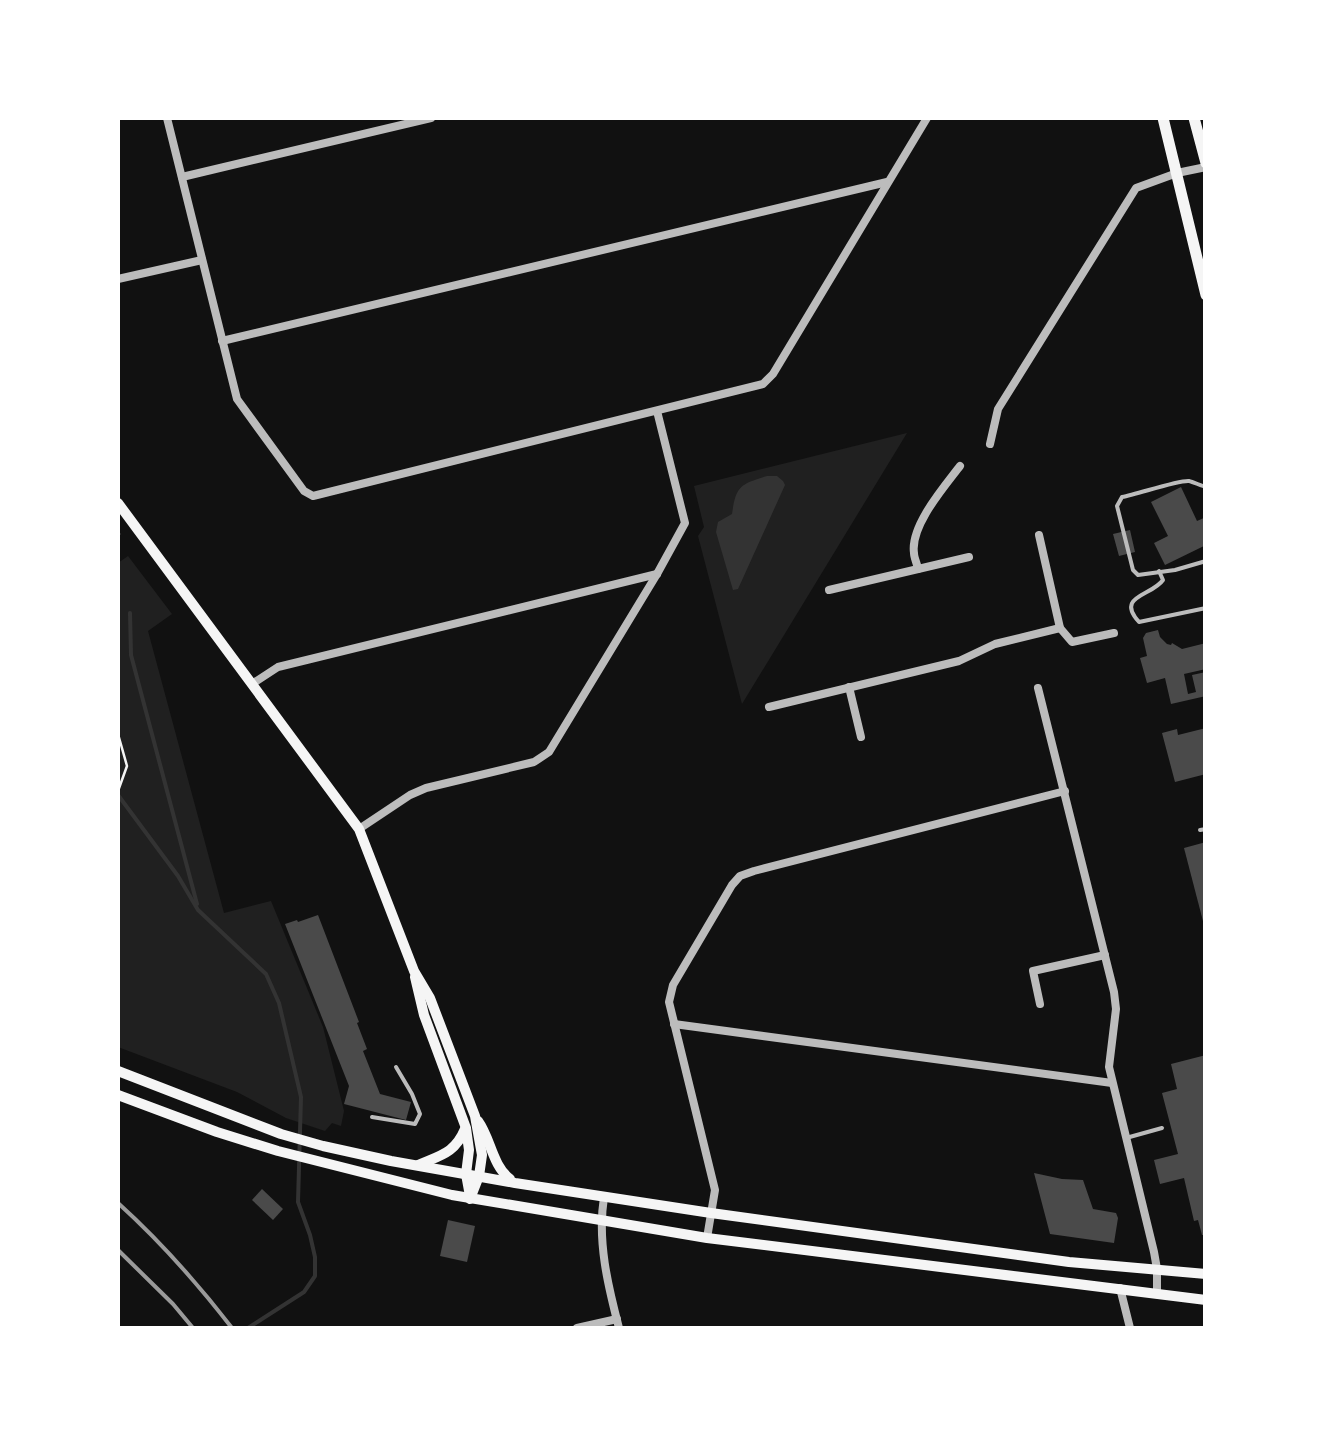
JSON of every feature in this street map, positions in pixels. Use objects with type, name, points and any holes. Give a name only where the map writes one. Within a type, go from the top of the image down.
[{"type":"main road","points":[[1163,118],[1206,294]]},
{"type":"main road","points":[[1194,118],[1206,165]]},
{"type":"main road","points":[[118,502],[359,828],[414,972],[424,1015],[466,1128],[470,1199]]},
{"type":"main road","points":[[414,972],[430,998],[475,1116],[481,1147],[479,1176],[470,1199]]},
{"type":"main road","points":[[118,1071],[281,1134],[417,1166],[711,1213],[1070,1262],[1206,1274]]},
{"type":"main road","points":[[118,1095],[278,1151],[470,1199],[707,1238],[1206,1300]]},
{"type":"main road","points":[[475,1116],[485,1130],[501,1172],[515,1183]]},
{"type":"main road","points":[[417,1166],[452,1150],[466,1128]]},
{"type":"street","points":[[167,118],[237,398],[304,491],[313,496],[763,384],[774,374],[927,118]]},
{"type":"street","points":[[182,176],[430,118]]},
{"type":"street","points":[[990,444],[998,409],[1136,188],[1206,165]]},
{"type":"street","points":[[222,341],[887,182]]},
{"type":"street","points":[[118,279],[202,260]]},
{"type":"street","points":[[359,828],[426,788],[534,762],[549,752],[684,523],[657,411]]},
{"type":"street","points":[[918,569],[913,550],[915,535],[932,503],[960,466]]},
{"type":"street","points":[[1039,535],[1060,628],[1072,642],[1114,633]]},
{"type":"street","points":[[829,590],[969,557]]},
{"type":"street","points":[[252,684],[278,667],[657,574]]},
{"type":"street","points":[[769,707],[959,661],[996,644],[1060,628]]},
{"type":"street","points":[[848,688],[861,737]]},
{"type":"street","points":[[1038,688],[1114,992],[1116,1009],[1109,1067],[1158,1269],[1158,1294]]},
{"type":"street","points":[[707,1238],[715,1190],[669,1002],[673,985],[732,885],[740,876],[1065,792]]},
{"type":"street","points":[[1040,1004],[1033,971],[1105,954]]},
{"type":"street","points":[[674,1024],[1112,1082]]},
{"type":"street","points":[[577,1328],[618,1324],[603,1253],[600,1220],[604,1197]]},
{"type":"street","points":[[1120,1288],[1130,1328]]},
{"type":"lane","points":[[1206,487],[1177,482],[1122,497],[1117,506],[1133,570],[1138,575],[1206,561]]},
{"type":"lane","points":[[1160,570],[1162,580],[1156,588],[1133,600],[1135,620],[1206,608]]},
{"type":"lane","points":[[372,1118],[415,1124],[420,1114],[396,1067]]},
{"type":"lane","points":[[1126,1138],[1162,1128]]},
{"type":"path","points":[[118,734],[126,766],[118,791]]},
{"type":"shaded area","points":[[907,433],[742,704],[698,536],[704,527],[694,486]]},
{"type":"shaded area","points":[[767,476],[777,476],[785,485],[738,589],[733,590],[716,532],[718,522],[732,514],[741,488]]},
{"type":"shaded area","points":[[128,556],[172,614],[148,631],[224,913],[271,901],[323,1027],[344,1111],[341,1126],[332,1123],[325,1131],[286,1118],[237,1092],[118,1047],[118,563]]},
{"type":"building","points":[[1181,487],[1197,521],[1206,517],[1206,545],[1165,565],[1154,543],[1168,536],[1151,502]]},
{"type":"building","points":[[1130,530],[1135,552],[1119,556],[1113,534]]},
{"type":"building","points":[[1158,630],[1167,644],[1182,649],[1206,643],[1206,669],[1184,674],[1188,694],[1196,692],[1192,675],[1206,672],[1206,696],[1171,704],[1165,678],[1147,683],[1140,658],[1147,656],[1143,638]]},
{"type":"building","points":[[1206,728],[1206,774],[1175,782],[1162,733],[1177,729],[1178,735]]},
{"type":"building","points":[[1206,842],[1206,924],[1204,925],[1184,848]]},
{"type":"building","points":[[318,915],[359,1022],[367,1049],[363,1051],[380,1094],[411,1102],[406,1120],[344,1104],[349,1086],[285,924]]},
{"type":"building","points":[[1206,1055],[1206,1235],[1202,1235],[1198,1220],[1194,1221],[1184,1178],[1160,1184],[1154,1160],[1178,1154],[1162,1093],[1177,1089],[1171,1064]]},
{"type":"building","points":[[1034,1173],[1083,1180],[1093,1209],[1116,1213],[1114,1243],[1050,1234]]},
{"type":"building","points":[[262,1189],[283,1209],[273,1220],[252,1200]]},
{"type":"building","points":[[448,1220],[475,1226],[467,1262],[440,1256]]},
{"type":"waterway","points":[[130,613],[131,655],[197,904]]},
{"type":"waterway","points":[[118,795],[198,910],[266,974],[279,1003],[301,1097],[298,1202],[310,1235],[315,1276],[304,1292],[248,1328]]},
{"type":"railway","points":[[118,1203],[178,1263],[232,1328]]},
{"type":"railway","points":[[118,1250],[193,1328]]}]
